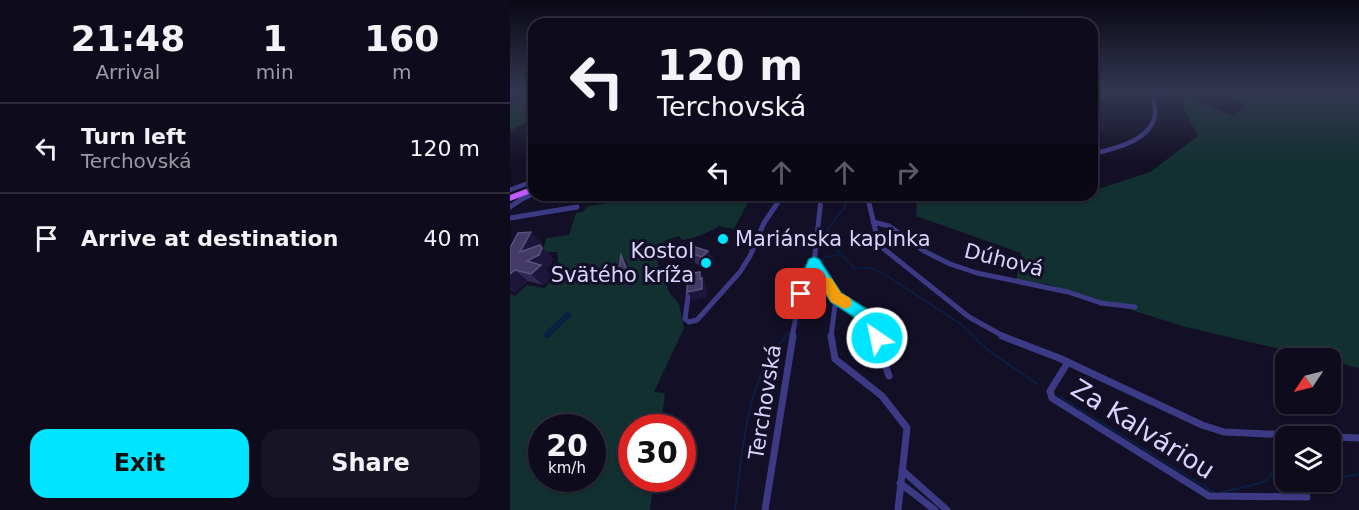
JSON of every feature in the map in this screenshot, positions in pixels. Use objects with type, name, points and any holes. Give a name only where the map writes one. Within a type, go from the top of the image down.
[{"type":"main road","points":[[510,192],[528,184]]},
{"type":"main road","points":[[510,198],[528,193]]},
{"type":"street","points":[[1098,153],[1109,150],[1144,133],[1155,115]]},
{"type":"street","points":[[510,207],[528,194]]},
{"type":"street","points":[[690,282],[685,319],[689,322],[697,320],[740,272],[750,256],[764,223],[779,201]]},
{"type":"street","name":"Terchovská","points":[[765,510],[801,294],[817,266],[821,201]]},
{"type":"street","name":"Za Kalváriou","points":[[868,201],[877,237],[884,249],[969,317],[1002,336],[1068,362],[1203,425],[1224,432],[1359,438]]},
{"type":"street","points":[[510,218],[577,207]]},
{"type":"street","name":"Dúhová","points":[[873,222],[889,226],[924,251],[950,264],[977,273],[1068,292],[1101,303],[1135,307]]},
{"type":"street","points":[[817,266],[836,297],[871,321],[889,376]]},
{"type":"street","points":[[836,297],[832,353],[840,364],[865,381],[902,418],[907,428],[898,510]]},
{"type":"street","name":"Za Kalváriou","points":[[1068,362],[1050,391],[1052,398],[1209,496],[1307,498],[1305,492]]},
{"type":"street","points":[[902,470],[947,510]]},
{"type":"street","points":[[900,483],[934,510]]},
{"type":"green space","points":[[510,115],[528,115],[528,121],[510,131]]},
{"type":"green space","points":[[1187,115],[1359,115],[1359,368],[1341,364],[1341,348],[1275,348],[1186,327],[1047,284],[1016,281],[1021,253],[916,216],[917,201],[1098,201],[1098,189],[1150,172],[1198,136]]},
{"type":"green space","points":[[624,201],[749,201],[734,229],[719,226],[692,238],[682,240],[679,236],[666,240],[656,250],[658,266],[663,272],[669,292],[679,304],[684,328],[654,392],[665,393],[663,414],[618,414],[618,492],[652,492],[650,510],[510,510],[510,294],[515,296],[527,285],[545,288],[553,276],[558,257],[557,252],[541,252],[547,238],[569,235],[576,213],[582,212],[588,206]]},
{"type":"building","points":[[531,232],[520,252],[540,245],[542,248],[539,255],[527,261],[541,265],[531,274],[515,270],[510,274],[510,248],[518,233]]},
{"type":"building","points":[[695,247],[708,251],[702,257],[689,253]]},
{"type":"building","points":[[621,255],[629,270],[626,281],[618,278]]},
{"type":"building","points":[[700,272],[702,289],[687,292],[688,274]]},
{"type":"waterway","points":[[841,254],[826,238],[826,232],[846,205],[845,201]]},
{"type":"waterway","points":[[818,266],[825,257],[841,254]]},
{"type":"waterway","points":[[841,254],[854,268],[871,268],[884,274],[961,324],[975,337]]},
{"type":"waterway","points":[[796,327],[799,325],[815,270]]},
{"type":"waterway","points":[[547,335],[568,315]]},
{"type":"waterway","points":[[786,336],[790,332]]},
{"type":"waterway","points":[[735,510],[744,441],[754,396],[761,374],[772,354],[786,336]]},
{"type":"waterway","points":[[973,336],[988,350],[1037,384]]},
{"type":"waterway","points":[[1060,397],[1215,493]]},
{"type":"waterway","points":[[1220,493],[1267,481],[1275,468]]},
{"type":"waterway","points":[[1341,478],[1359,474]]},
{"type":"slow traffic","points":[[827,283],[836,297],[845,303]]},
{"type":"place","name":"Mariánska kaplnka","points":[[723,239]]},
{"type":"place","name":"Kostol Svätého kríža","points":[[706,263]]},
{"type":"route","points":[[801,294],[814,262],[836,297],[871,321],[877,338]]}]
